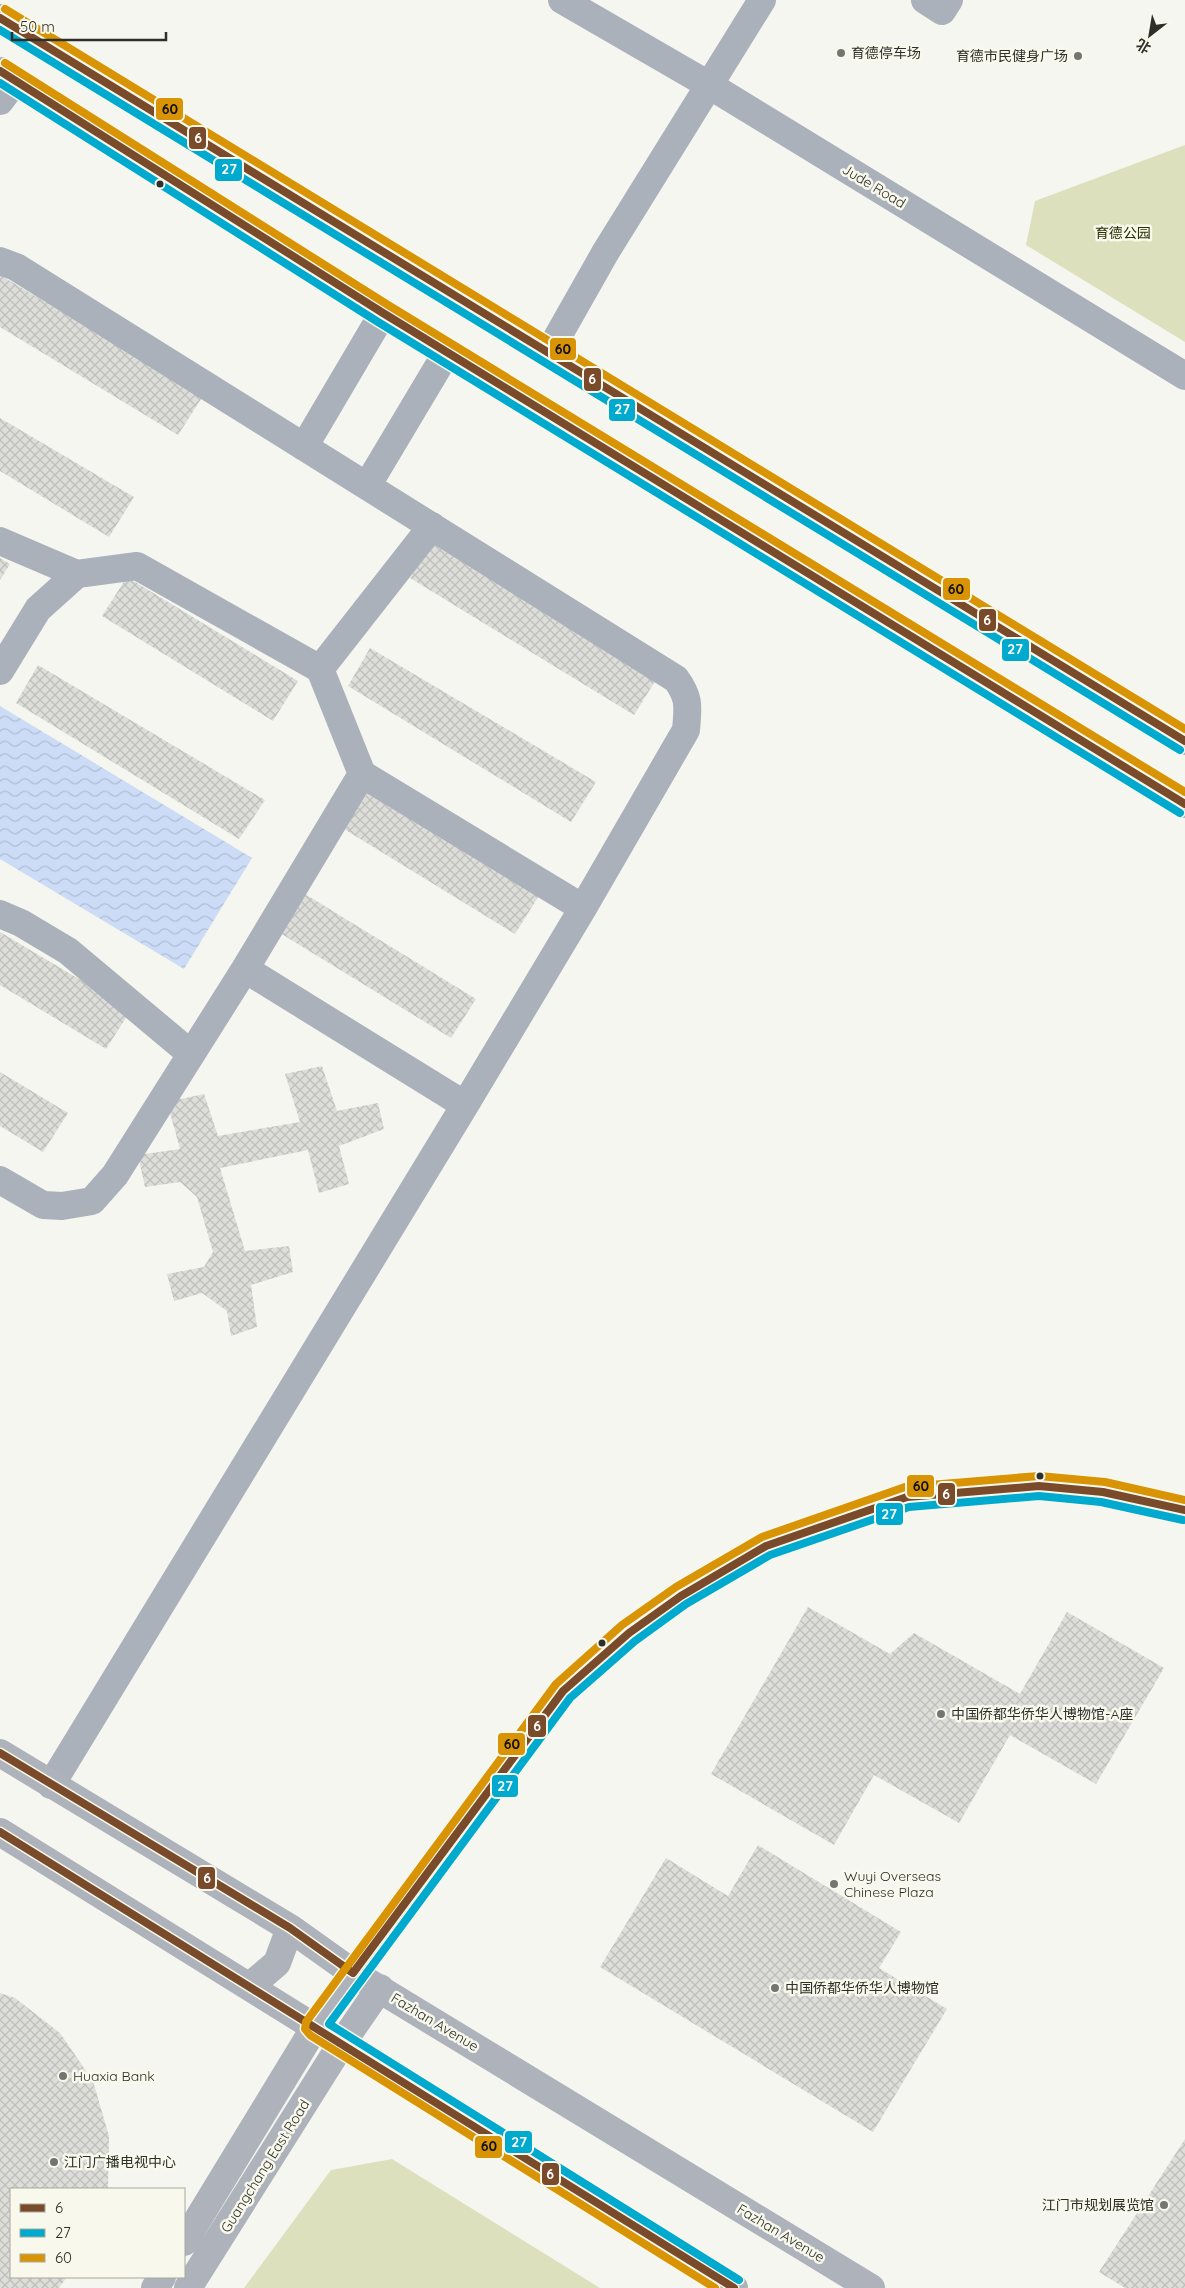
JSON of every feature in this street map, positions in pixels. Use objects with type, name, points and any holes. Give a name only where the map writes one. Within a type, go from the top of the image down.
[{"type":"main road","points":[[0,18],[1185,741]]},
{"type":"main road","points":[[5,84],[1185,804]]},
{"type":"main road","points":[[185,2240],[315,2027],[353,1973],[563,1691],[629,1633],[674,1601],[766,1546],[907,1497],[1039,1486],[1103,1492],[1185,1510]]},
{"type":"main road","name":"Fazhan Avenue","points":[[0,1753],[290,1928],[353,1973],[871,2288]]},
{"type":"main road","points":[[0,1832],[734,2288]]},
{"type":"main road","points":[[250,1986],[277,1963],[290,1928]]},
{"type":"main road","name":"Guangchang East Road","points":[[188,2288],[342,2043],[380,1988]]},
{"type":"street","points":[[549,352],[605,253],[762,0]]},
{"type":"street","name":"Jude Road","points":[[569,2],[709,85],[1185,376]]},
{"type":"street","points":[[0,261],[16,267],[676,679],[688,696],[686,730],[583,908],[51,1785]]},
{"type":"street","points":[[304,447],[383,313]]},
{"type":"street","points":[[367,486],[447,352]]},
{"type":"street","points":[[320,669],[432,526]]},
{"type":"street","points":[[0,541],[77,574],[137,566],[320,669],[362,774],[583,908]]},
{"type":"street","points":[[0,671],[38,609],[77,574]]},
{"type":"street","points":[[0,1180],[43,1205],[62,1206],[92,1201],[115,1175],[245,969],[362,774]]},
{"type":"street","points":[[0,914],[21,923],[68,951],[191,1054]]},
{"type":"street","points":[[245,969],[465,1105]]},
{"type":"green space","name":"育德公园","points":[[1185,145],[1185,342],[1026,245],[1035,201]]},
{"type":"green space","points":[[392,2159],[600,2288],[244,2288],[331,2170]]},
{"type":"water","points":[[0,706],[252,858],[184,969],[0,859]]},
{"type":"building","points":[[0,275],[203,396],[178,435],[0,327]]},
{"type":"building","points":[[0,418],[134,497],[109,537],[0,471]]},
{"type":"building","points":[[432,541],[659,675],[634,715],[410,578]]},
{"type":"building","points":[[0,558],[10,564],[0,580]]},
{"type":"building","points":[[127,577],[298,681],[273,721],[102,616]]},
{"type":"building","points":[[370,648],[596,782],[571,822],[348,686]]},
{"type":"building","points":[[38,665],[265,800],[239,839],[16,703]]},
{"type":"building","points":[[369,790],[540,894],[515,934],[344,829]]},
{"type":"building","points":[[305,894],[476,999],[451,1038],[280,933]]},
{"type":"building","points":[[0,932],[131,1010],[106,1049],[0,985]]},
{"type":"building","points":[[322,1066],[337,1111],[378,1103],[384,1129],[339,1146],[349,1184],[319,1193],[308,1150],[220,1168],[245,1251],[289,1246],[293,1272],[251,1285],[257,1327],[231,1336],[227,1311],[202,1293],[174,1301],[167,1274],[204,1267],[213,1252],[197,1197],[180,1182],[145,1187],[138,1155],[180,1149],[167,1102],[204,1094],[218,1136],[300,1122],[285,1074]]},
{"type":"building","points":[[0,1072],[68,1113],[43,1152],[0,1126]]},
{"type":"building","name":"中国侨都华侨华人博物馆-A座","points":[[808,1607],[890,1654],[914,1633],[1020,1694],[1067,1612],[1164,1668],[1096,1784],[1010,1735],[959,1823],[874,1775],[834,1845],[711,1774]]},
{"type":"building","name":"中国侨都华侨华人博物馆","points":[[758,1845],[901,1932],[879,1968],[947,2009],[873,2132],[600,1967],[666,1858],[728,1896]]},
{"type":"building","name":"江门广播电视中心","points":[[0,1993],[15,1998],[60,2033],[93,2081],[109,2136],[108,2188],[10,2188],[10,2278],[66,2278],[59,2288],[0,2288]]},
{"type":"building","name":"江门市规划展览馆","points":[[1185,2139],[1185,2288],[1125,2288],[1099,2272]]},
{"type":"transit line","name":"60","points":[[5,9],[1185,729]]},
{"type":"transit line","name":"6","points":[[0,18],[1185,741]]},
{"type":"transit line","name":"27","points":[[0,30],[1180,750]]},
{"type":"transit line","name":"60","points":[[5,63],[388,305],[1185,792]]},
{"type":"transit line","name":"6","points":[[0,71],[383,313],[1185,804]]},
{"type":"transit line","name":"27","points":[[0,83],[378,322],[1180,813]]},
{"type":"transit line","name":"60","points":[[715,2288],[310,2035],[305,2029],[306,2022],[556,1684],[622,1625],[676,1587],[762,1537],[905,1487],[1039,1476],[1105,1482],[1185,1500]]},
{"type":"transit line","name":"6","points":[[0,1753],[290,1928],[353,1973],[563,1691],[629,1633],[681,1596],[766,1546],[907,1497],[1039,1486],[1103,1492],[1185,1510]]},
{"type":"transit line","name":"27","points":[[739,2280],[329,2024],[570,1698],[635,1641],[686,1604],[770,1555],[909,1507],[1039,1496],[1101,1502],[1183,1520]]},
{"type":"transit line","name":"6","points":[[0,1832],[734,2288]]},
{"type":"place","name":"育德停车场","points":[[841,53]]},
{"type":"place","name":"育德市民健身广场","points":[[1078,56]]},
{"type":"place","name":"中国侨都华侨华人博物馆-A座","points":[[941,1714]]},
{"type":"place","name":"Wuyi Overseas Chinese Plaza","points":[[834,1884]]},
{"type":"place","name":"中国侨都华侨华人博物馆","points":[[775,1988]]},
{"type":"place","name":"Huaxia Bank","points":[[63,2076]]},
{"type":"place","name":"江门广播电视中心","points":[[54,2162]]},
{"type":"place","name":"江门市规划展览馆","points":[[1164,2205]]}]
